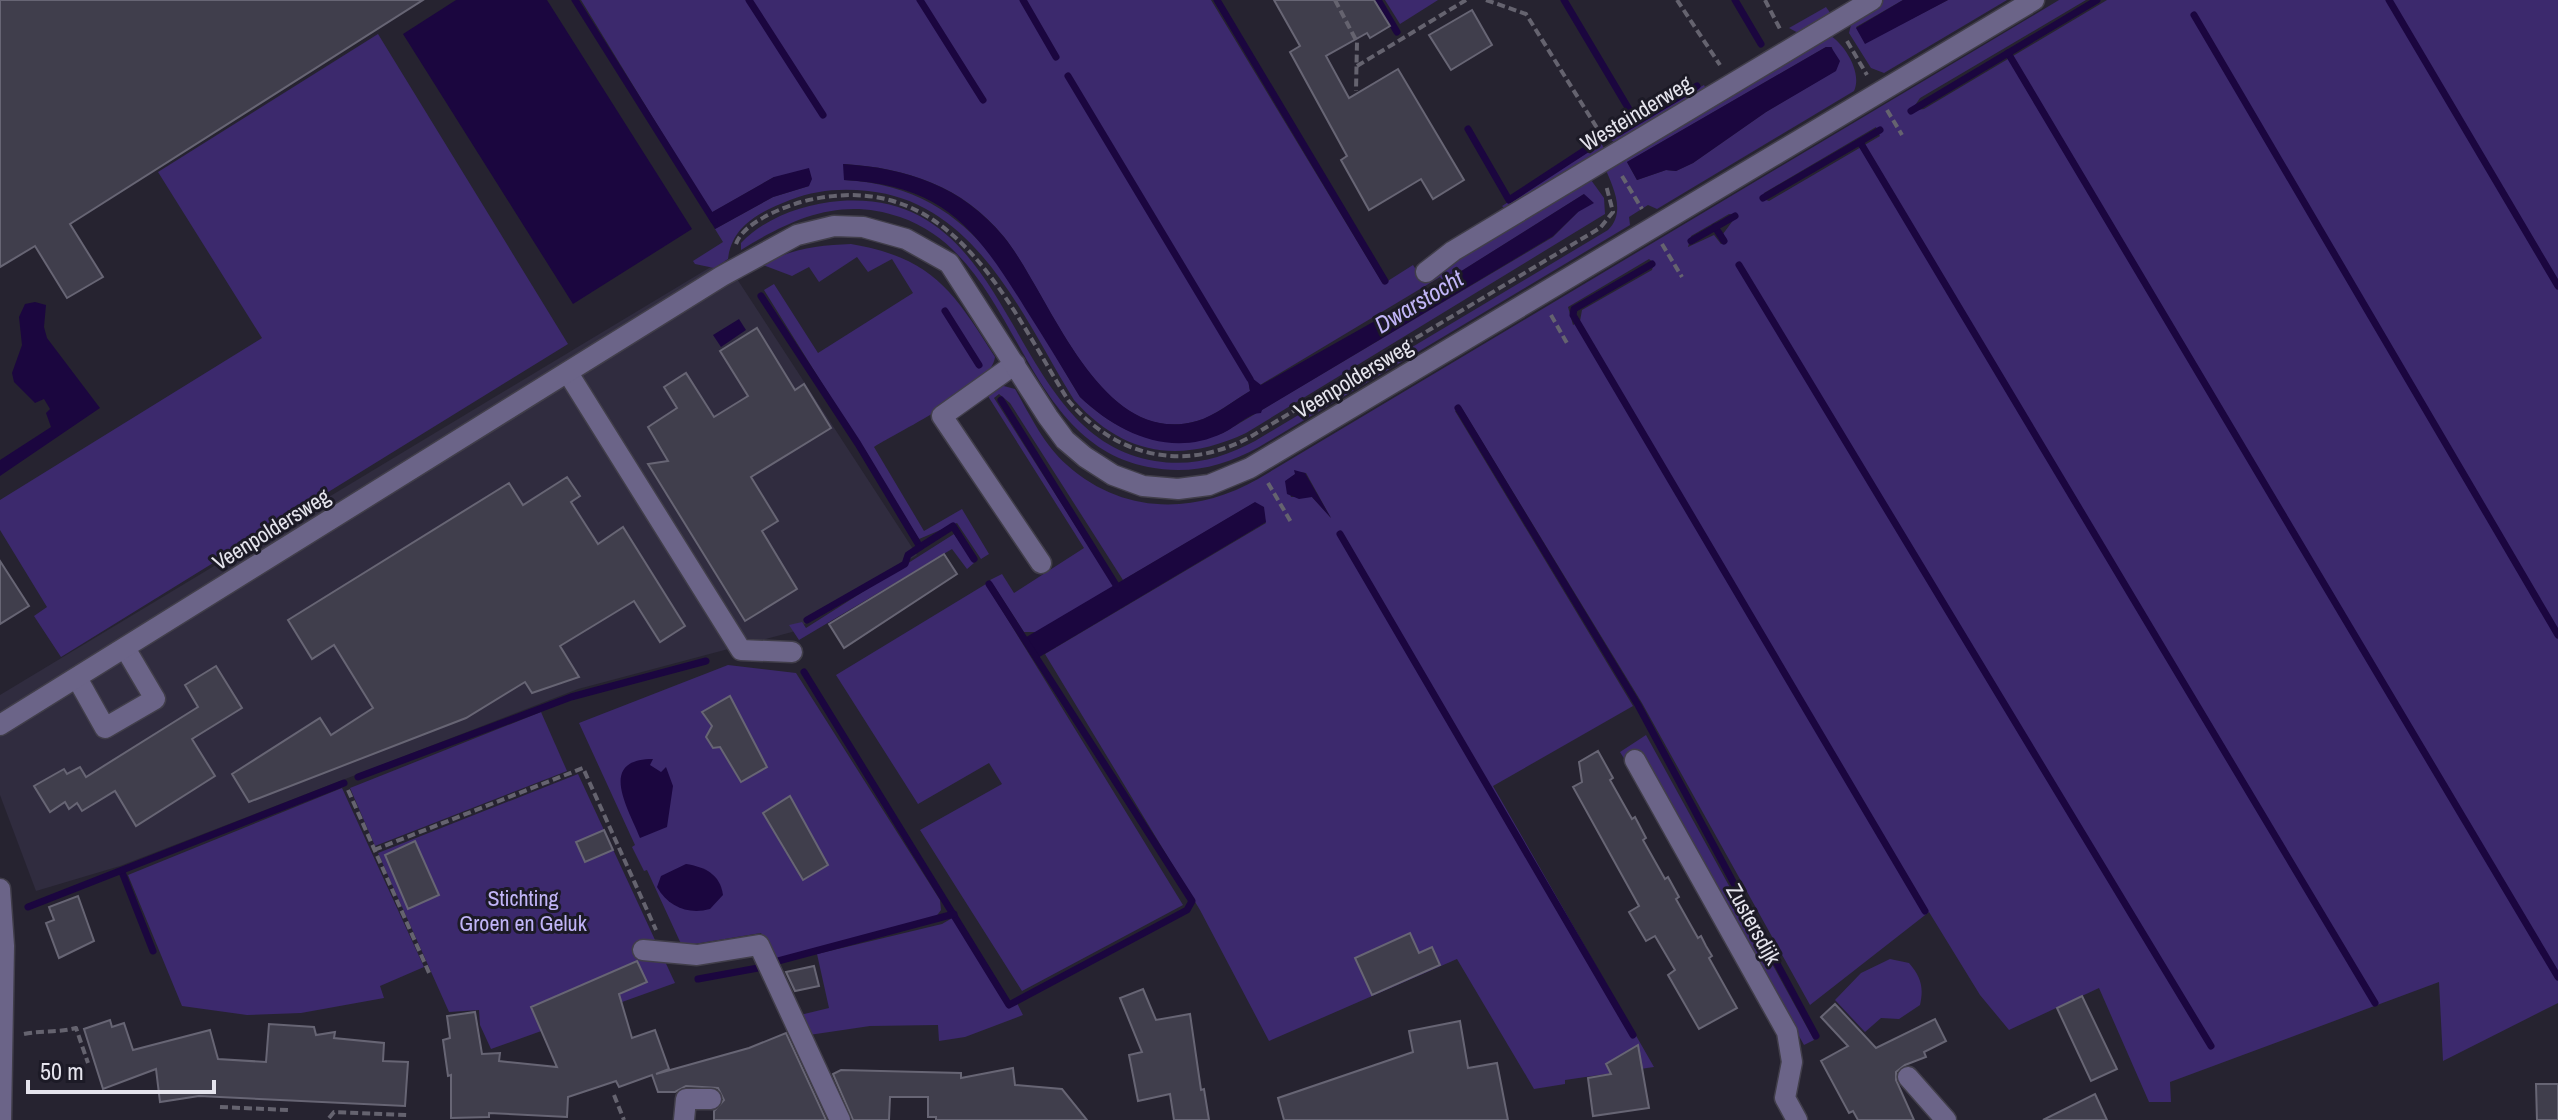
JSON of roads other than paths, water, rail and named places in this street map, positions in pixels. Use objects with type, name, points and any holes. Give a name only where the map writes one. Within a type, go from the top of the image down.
[{"type":"street","name":"Westeinderweg","points":[[1426,272],[1453,251],[1872,0]]},
{"type":"street","name":"Veenpoldersweg","points":[[0,725],[736,267],[797,235],[834,226],[863,227],[906,239],[949,263],[1065,440],[1113,475],[1143,486],[1178,489],[1209,485],[1256,464],[2034,0]]},
{"type":"street","points":[[1015,364],[942,416],[1041,563]]},
{"type":"street","points":[[568,373],[741,650],[792,652]]},
{"type":"street","points":[[77,678],[105,728],[155,699],[125,648]]},
{"type":"street","name":"Zustersdijk","points":[[1635,760],[1787,1032],[1792,1062],[1785,1098],[1797,1120]]},
{"type":"street","points":[[0,889],[1,1114]]},
{"type":"street","points":[[643,950],[697,955],[759,945],[840,1120]]},
{"type":"street","points":[[1908,1077],[1946,1120]]},
{"type":"street","points":[[684,1120],[686,1099],[711,1099]]},
{"type":"water","points":[[456,0],[547,0],[692,229],[573,304],[403,34]]},
{"type":"water","points":[[1903,0],[1948,0],[1865,44],[1856,28]]},
{"type":"water","points":[[1826,47],[1831,47],[1840,61],[1836,71],[1766,112],[1693,163],[1676,171],[1666,170],[1637,180],[1627,162]]},
{"type":"water","name":"Dwarstocht","points":[[843,164],[911,175],[951,193],[988,219],[1022,263],[1081,361],[1105,390],[1132,412],[1162,424],[1197,421],[1210,416],[1250,391],[1247,374],[1261,385],[1444,282],[1584,194],[1594,203],[1578,212],[1553,236],[1261,413],[1252,415],[1223,433],[1184,443],[1147,438],[1111,422],[1095,410],[1080,397],[1007,280],[973,234],[954,216],[908,191],[844,180]]},
{"type":"water","points":[[809,168],[812,179],[809,186],[773,197],[715,229],[707,215],[774,177]]},
{"type":"water","points":[[35,302],[46,305],[44,327],[47,338],[100,408],[0,476],[0,460],[51,427],[46,413],[50,409],[44,399],[35,403],[14,382],[12,373],[22,345],[19,317],[25,304]]},
{"type":"water","points":[[739,319],[746,330],[721,347],[713,335]]},
{"type":"water","points":[[1294,470],[1305,473],[1331,518],[1312,497],[1299,499],[1287,494],[1285,481],[1295,474]]},
{"type":"water","points":[[1255,502],[1264,507],[1266,522],[1036,659],[1023,639]]},
{"type":"water","points":[[653,759],[650,765],[661,772],[666,767],[673,786],[667,827],[640,838],[624,800],[621,776],[626,767],[636,761]]},
{"type":"water","points":[[686,864],[705,870],[719,882],[723,895],[710,909],[694,911],[680,908],[667,900],[657,887],[661,876]]},
{"type":"waterway","points":[[575,0],[714,221]]},
{"type":"waterway","points":[[749,0],[823,115]]},
{"type":"waterway","points":[[920,0],[983,100]]},
{"type":"waterway","points":[[1023,0],[1056,57]]},
{"type":"waterway","points":[[1217,0],[1385,281]]},
{"type":"waterway","points":[[1378,0],[1397,32]]},
{"type":"waterway","points":[[1564,0],[1636,121]]},
{"type":"waterway","points":[[1735,0],[1761,44]]},
{"type":"waterway","points":[[1911,111],[2097,0]]},
{"type":"waterway","points":[[2389,0],[2558,286]]},
{"type":"waterway","points":[[2194,15],[2558,635]]},
{"type":"waterway","points":[[2008,53],[2558,977]]},
{"type":"waterway","points":[[1068,76],[1250,379]]},
{"type":"waterway","points":[[1618,133],[1697,86]]},
{"type":"waterway","points":[[1468,129],[1509,200],[1590,147]]},
{"type":"waterway","points":[[1763,198],[1880,130]]},
{"type":"waterway","points":[[1860,142],[2375,1003]]},
{"type":"waterway","points":[[1691,241],[1735,216]]},
{"type":"waterway","points":[[1715,227],[1724,241]]},
{"type":"waterway","points":[[1652,264],[1574,309],[1573,315],[1925,911]]},
{"type":"waterway","points":[[1739,265],[2211,1046]]},
{"type":"waterway","points":[[761,296],[858,444],[920,547],[953,526],[974,559]]},
{"type":"waterway","points":[[945,311],[979,365]]},
{"type":"waterway","points":[[1001,400],[1116,585]]},
{"type":"waterway","points":[[1458,408],[1638,705],[1816,1036]]},
{"type":"waterway","points":[[1340,534],[1633,1035]]},
{"type":"waterway","points":[[807,620],[905,564],[908,555],[920,547]]},
{"type":"waterway","points":[[804,672],[1009,1005],[1187,910],[1192,901],[989,584]]},
{"type":"waterway","points":[[358,777],[571,697],[706,661]]},
{"type":"waterway","points":[[28,907],[344,783]]},
{"type":"waterway","points":[[122,872],[153,951]]},
{"type":"waterway","points":[[778,961],[954,914]]},
{"type":"waterway","points":[[698,979],[758,968]]},
{"type":"park label","name":"Stichting Groen en Geluk","points":[[523,910]]}]
